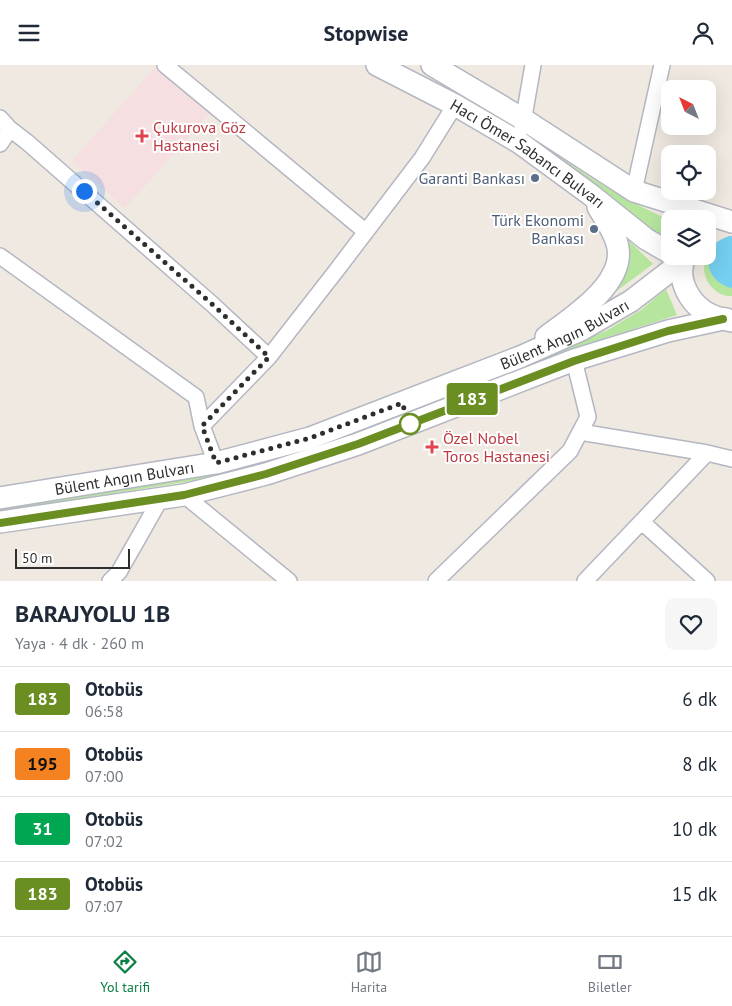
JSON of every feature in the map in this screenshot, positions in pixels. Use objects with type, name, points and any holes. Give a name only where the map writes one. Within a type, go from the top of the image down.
[{"type":"main road","name":"Hacı Ömer Sabancı Bulvarı","points":[[377,65],[455,105],[520,143],[591,195],[646,239],[661,247]]},
{"type":"main road","name":"Hacı Ömer Sabancı Bulvarı","points":[[432,65],[523,119],[634,191],[732,223]]},
{"type":"main road","points":[[520,357],[603,292],[619,262],[618,247],[611,230],[591,195]]},
{"type":"main road","points":[[716,225],[732,223]]},
{"type":"main road","name":"Bülent Angın Bulvarı","points":[[0,498],[216,463],[310,438],[520,357],[581,330],[631,301],[669,265]]},
{"type":"main road","points":[[680,265],[687,293],[696,306],[709,315],[729,320]]},
{"type":"main road","name":"Bülent Angın Bulvarı","points":[[0,523],[184,495],[266,474],[341,451],[574,361],[668,331],[729,320]]},
{"type":"street","points":[[165,65],[366,232]]},
{"type":"street","points":[[520,143],[533,65]]},
{"type":"street","points":[[634,191],[662,65]]},
{"type":"street","points":[[202,426],[269,357],[422,158],[455,105]]},
{"type":"street","points":[[0,144],[5,123],[212,304],[269,357]]},
{"type":"street","points":[[0,256],[196,397],[202,426],[216,463]]},
{"type":"street","points":[[436,581],[570,451],[588,417],[574,361]]},
{"type":"street","points":[[580,432],[707,453],[732,459]]},
{"type":"street","points":[[585,581],[707,453]]},
{"type":"street","points":[[184,495],[289,581]]},
{"type":"street","points":[[118,578],[162,498]]},
{"type":"street","points":[[642,522],[707,581]]},
{"type":"shaded area","name":"Çukurova Göz Hastanesi","points":[[157,65],[160,65],[212,111],[125,208],[72,161]]},
{"type":"green space","points":[[538,142],[618,194],[661,216],[661,240],[535,146]]},
{"type":"green space","points":[[616,228],[653,264],[607,298]]},
{"type":"green space","points":[[732,245],[732,296],[717,292],[711,286],[704,273],[704,265],[716,265],[716,250]]},
{"type":"green space","points":[[666,289],[677,315],[608,337],[311,454],[211,478],[0,511],[0,507],[264,463],[309,449],[380,424],[606,331],[641,310]]},
{"type":"water","points":[[732,236],[732,288],[719,282],[710,271],[709,265],[716,265],[716,243]]},
{"type":"bus line","name":"183","points":[[0,523],[184,495],[266,474],[358,444],[574,361],[668,331],[723,319]]},
{"type":"place","name":"Çukurova Göz Hastanesi","points":[[142,136]]},
{"type":"place","name":"Garanti Bankası","points":[[535,178]]},
{"type":"place","name":"Türk Ekonomi Bankası","points":[[594,229]]},
{"type":"place","name":"Özel Nobel Toros Hastanesi","points":[[432,447]]},
{"type":"route","points":[[84,191],[269,357],[202,426],[216,463],[310,438],[402,403],[410,424]]}]
